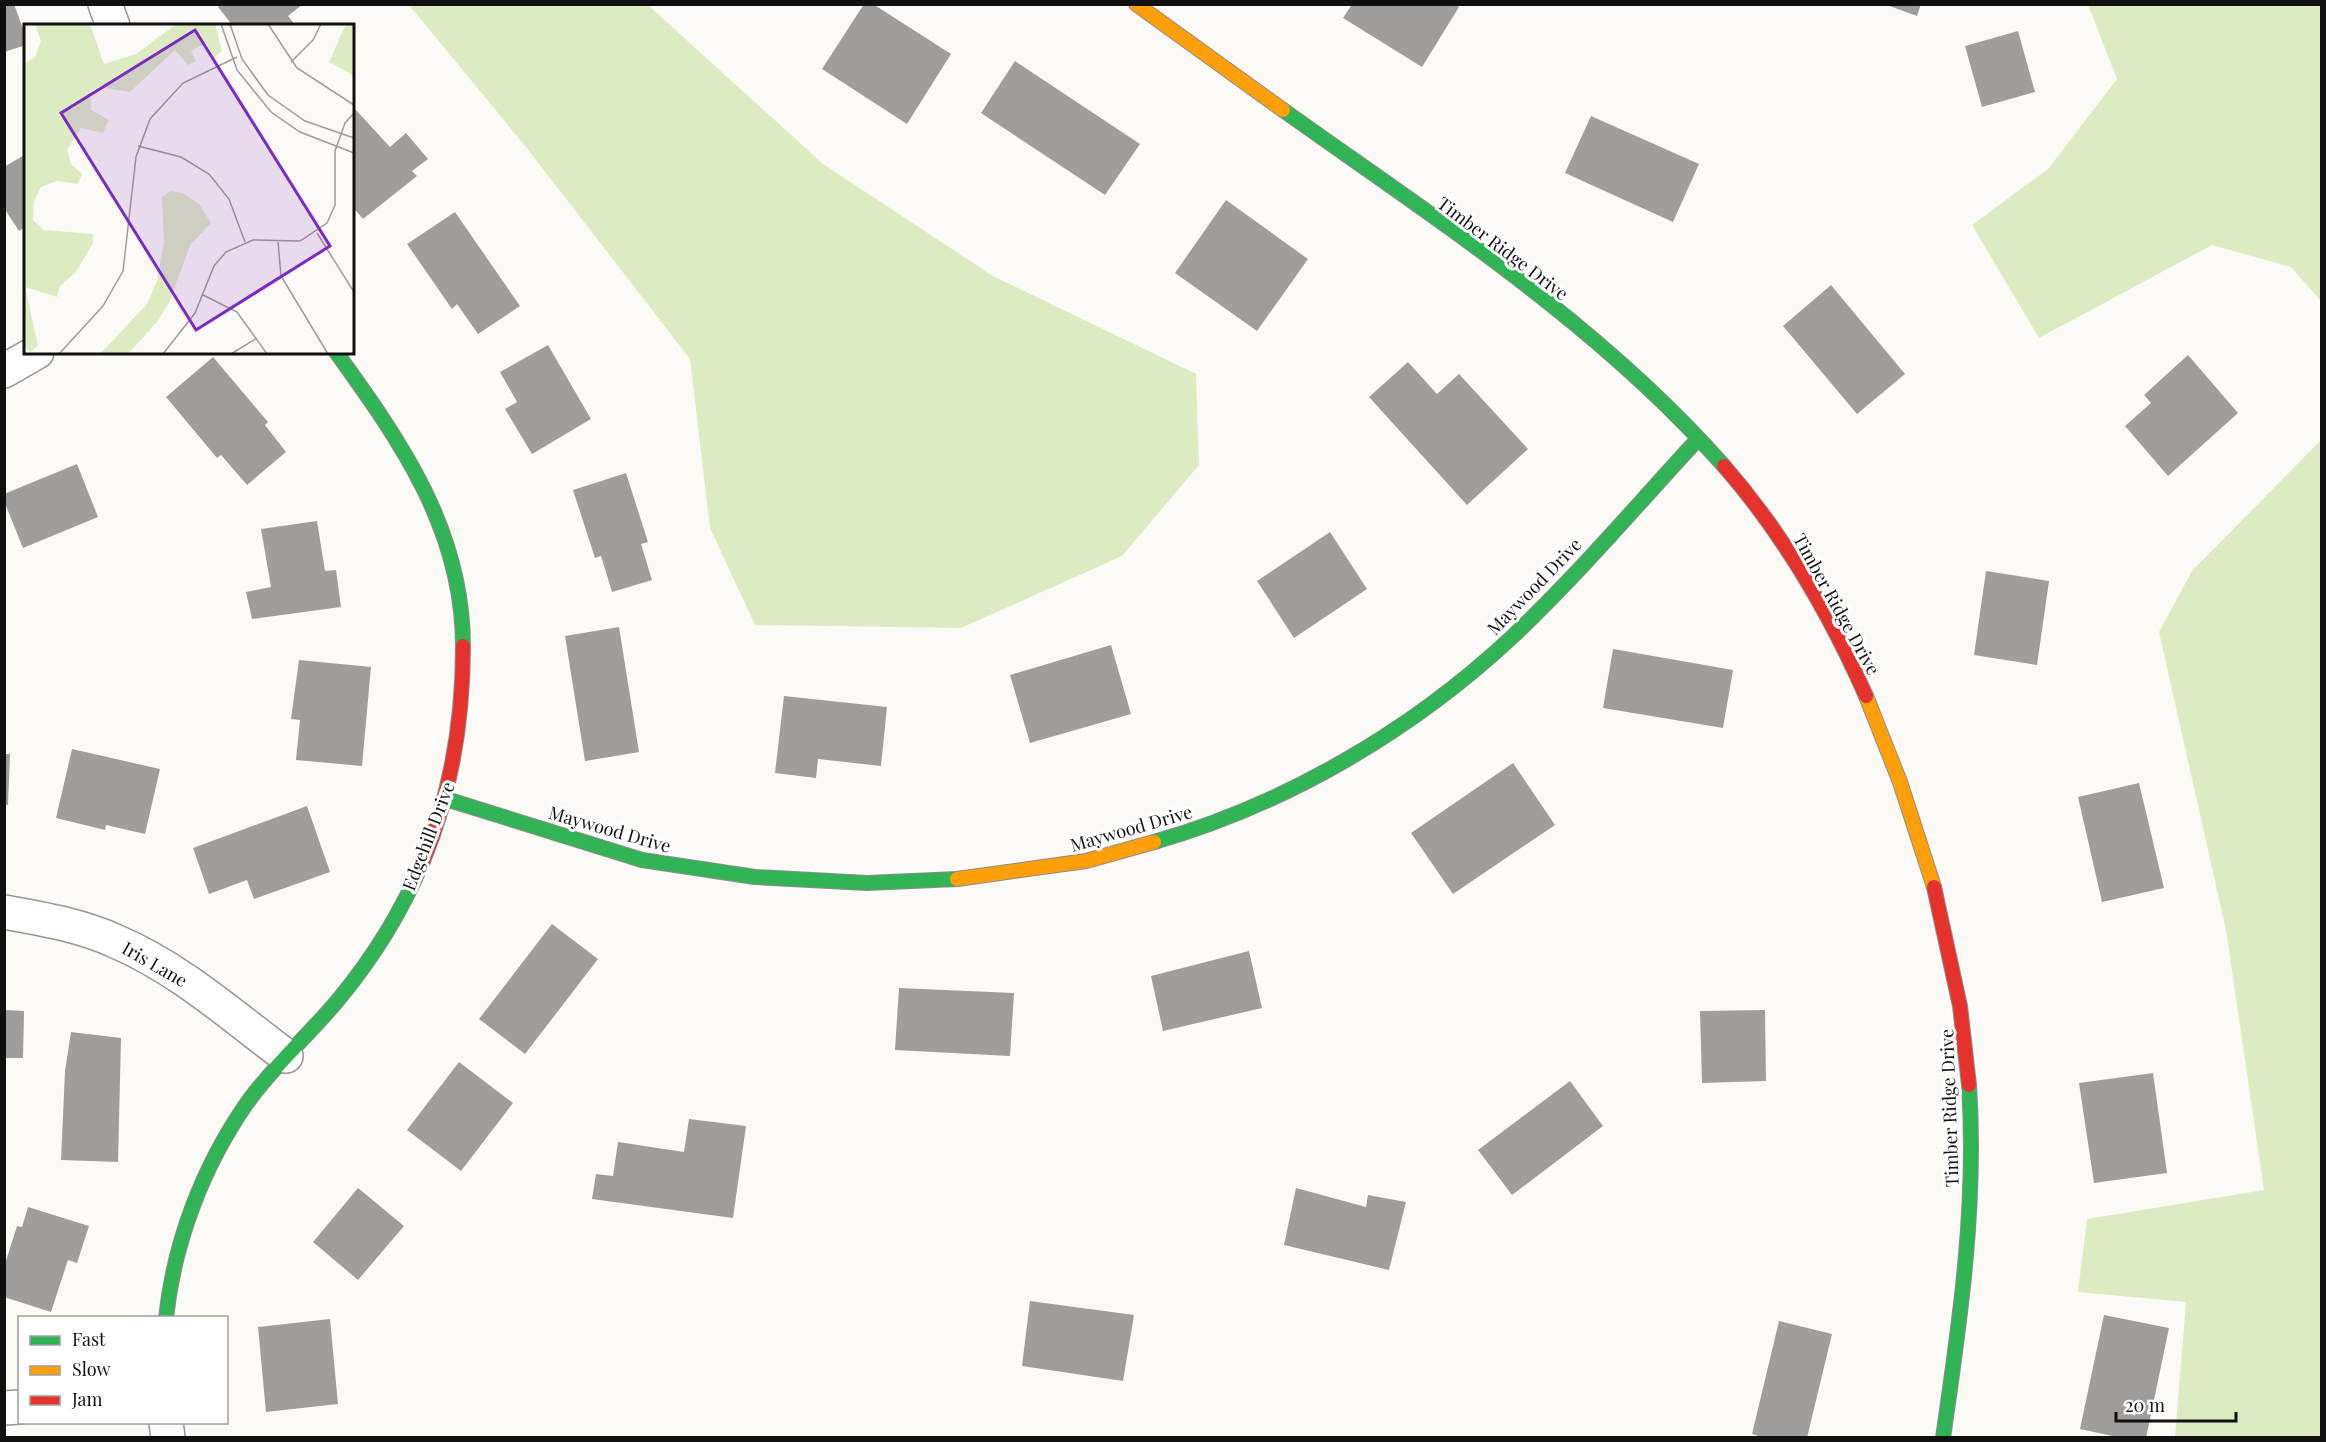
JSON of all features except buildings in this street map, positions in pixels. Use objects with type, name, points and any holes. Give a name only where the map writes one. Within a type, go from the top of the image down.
[{"type":"street","points":[[105,4],[112,24]]},
{"type":"street","name":"Timber Ridge Drive","points":[[1136,4],[1520,279],[1624,366],[1698,439],[1750,496],[1785,544],[1852,662],[1908,799],[1940,906],[1964,1017],[1970,1086],[1972,1179],[1963,1296],[1943,1437]]},
{"type":"street","points":[[4,371],[34,354]]},
{"type":"street","name":"Edgehill Drive","points":[[166,1316],[184,1231],[214,1158],[248,1102],[339,998],[383,936],[420,869],[446,798],[463,718],[466,666],[460,602],[449,551],[431,502],[402,444],[337,354]]},
{"type":"street","name":"Maywood Drive","points":[[446,798],[638,860],[735,876],[852,885],[949,883],[1029,873],[1139,849],[1229,817],[1278,795],[1348,758],[1412,717],[1482,664],[1531,618],[1698,439]]},
{"type":"street","name":"Iris Lane","points":[[4,912],[67,924],[134,950],[171,969],[286,1056]]},
{"type":"green space","points":[[409,5],[648,5],[823,164],[993,276],[1196,374],[1199,465],[1122,556],[961,628],[755,625],[710,528],[690,359],[526,147]]},
{"type":"green space","points":[[2088,5],[2321,5],[2321,301],[2291,267],[2212,245],[2039,338],[1972,225],[2048,169],[2117,79]]},
{"type":"green space","points":[[2321,440],[2321,1437],[2175,1437],[2186,1302],[2078,1292],[2087,1219],[2264,1190],[2226,930],[2159,632],[2192,571]]},
{"type":"traffic: fast","points":[[1283,110],[1457,233],[1570,320],[1675,414],[1724,466]]},
{"type":"traffic: fast","points":[[337,354],[405,454],[440,526],[452,564],[460,604],[463,646]]},
{"type":"traffic: fast","points":[[1154,842],[1251,808],[1298,786],[1389,734],[1431,704],[1511,638],[1583,565],[1698,439]]},
{"type":"traffic: fast","points":[[446,799],[642,860],[755,877],[867,883],[957,879]]},
{"type":"traffic: fast","points":[[166,1316],[176,1261],[193,1206],[231,1127],[257,1089],[327,1013],[363,968],[396,916],[423,861]]},
{"type":"traffic: fast","points":[[1943,1438],[1961,1306],[1969,1218],[1971,1174],[1969,1085]]},
{"type":"traffic: slow","points":[[1136,4],[1283,110]]},
{"type":"traffic: slow","points":[[1866,696],[1900,782],[1934,887]]},
{"type":"traffic: slow","points":[[957,879],[1086,861],[1154,842]]},
{"type":"traffic: jam","points":[[1724,466],[1767,520],[1804,576],[1837,634],[1866,696]]},
{"type":"traffic: jam","points":[[423,861],[441,808],[454,755],[461,701],[463,646]]},
{"type":"traffic: jam","points":[[1934,887],[1960,1006],[1969,1085]]}]
